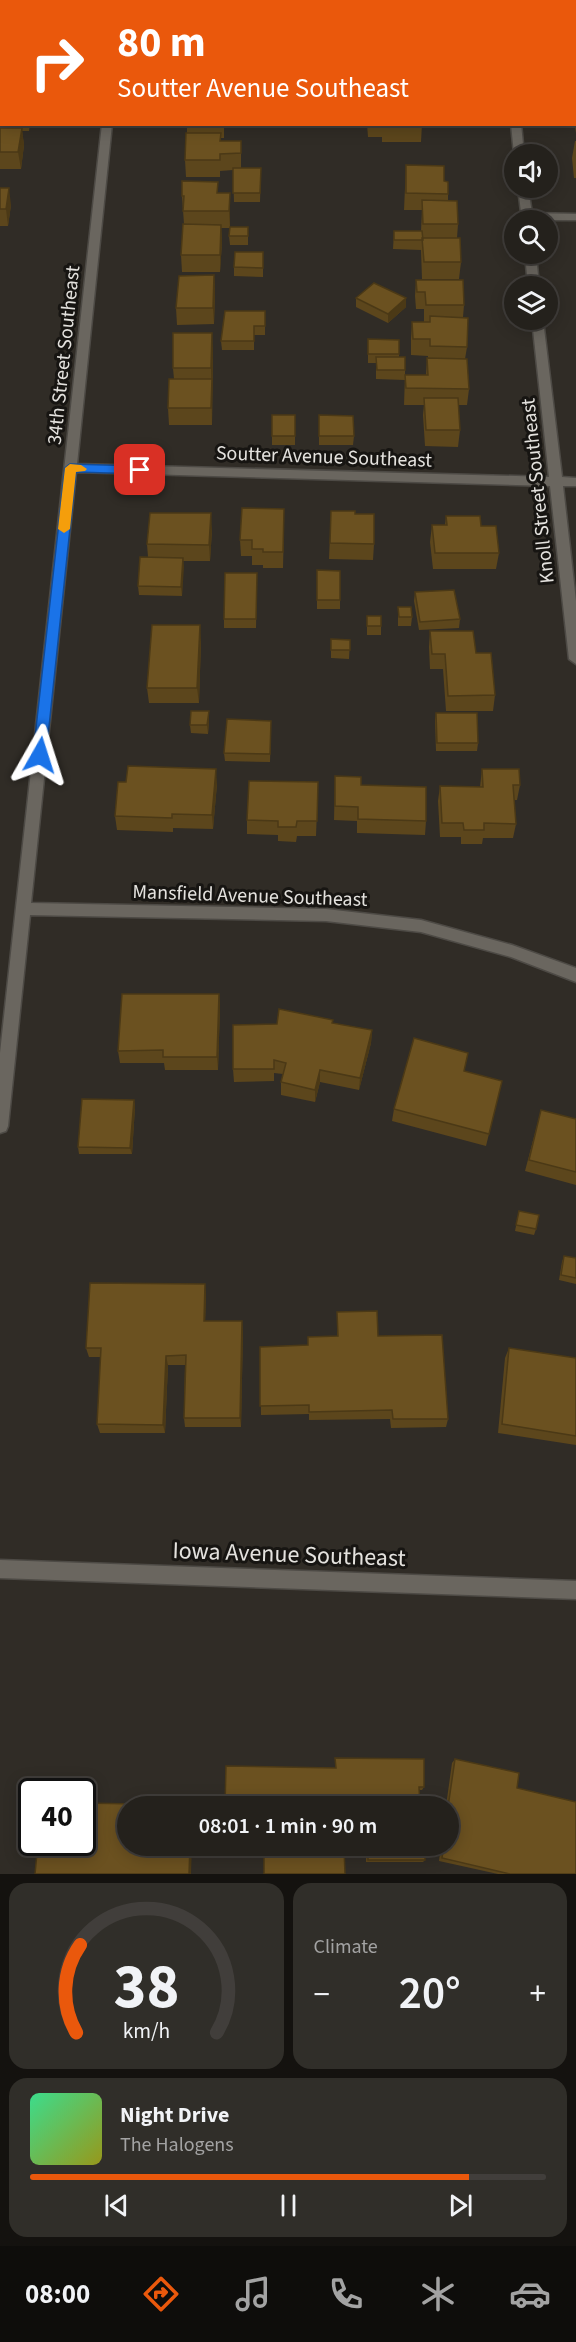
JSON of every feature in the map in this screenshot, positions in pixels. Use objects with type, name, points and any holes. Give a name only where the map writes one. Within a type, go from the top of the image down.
[{"type":"street","name":"34th Street Southeast","points":[[0,1126],[107,126]]},
{"type":"street","points":[[516,126],[518,144]]},
{"type":"street","points":[[558,217],[576,217]]},
{"type":"street","name":"Knoll Street Southeast","points":[[539,330],[576,659]]},
{"type":"street","name":"Soutter Avenue Southeast","points":[[70,468],[576,482]]},
{"type":"street","name":"Mansfield Avenue Southeast","points":[[23,909],[326,915],[421,926],[513,951],[576,975]]},
{"type":"street","name":"Iowa Avenue Southeast","points":[[0,1569],[576,1590]]},
{"type":"building","points":[[0,128],[22,128],[18,152],[0,152]]},
{"type":"building","points":[[186,133],[221,133],[220,141],[241,141],[241,153],[220,154],[220,160],[185,160]]},
{"type":"building","points":[[406,165],[444,166],[444,181],[448,182],[448,194],[406,193]]},
{"type":"building","points":[[233,168],[261,168],[260,193],[233,193]]},
{"type":"building","points":[[182,181],[218,182],[217,193],[230,193],[229,211],[183,211]]},
{"type":"building","points":[[0,188],[9,188],[6,209],[0,209]]},
{"type":"building","points":[[422,200],[457,201],[458,224],[423,224]]},
{"type":"building","points":[[183,224],[221,225],[220,255],[181,255]]},
{"type":"building","points":[[230,227],[248,227],[248,236],[229,236]]},
{"type":"building","points":[[394,231],[422,231],[423,240],[394,240]]},
{"type":"building","points":[[422,238],[460,238],[461,262],[424,262]]},
{"type":"building","points":[[235,252],[263,252],[263,268],[234,267]]},
{"type":"building","points":[[214,275],[213,308],[176,308],[179,276]]},
{"type":"building","points":[[416,280],[463,280],[464,305],[426,305],[425,292],[417,292]]},
{"type":"building","points":[[374,283],[406,298],[388,314],[356,298]]},
{"type":"building","points":[[225,311],[265,311],[265,326],[254,326],[254,341],[221,341]]},
{"type":"building","points":[[430,316],[468,318],[467,347],[430,346],[430,339],[413,339],[412,322],[430,322]]},
{"type":"building","points":[[173,333],[212,333],[211,368],[173,368]]},
{"type":"building","points":[[368,339],[399,340],[399,354],[368,354]]},
{"type":"building","points":[[376,357],[405,357],[405,370],[377,370]]},
{"type":"building","points":[[427,358],[467,359],[469,389],[406,388],[405,375],[428,375]]},
{"type":"building","points":[[169,379],[212,379],[211,408],[168,408]]},
{"type":"building","points":[[424,398],[458,398],[460,430],[426,430]]},
{"type":"building","points":[[272,415],[295,415],[295,436],[272,436]]},
{"type":"building","points":[[319,415],[353,416],[354,436],[319,436]]},
{"type":"building","points":[[242,508],[284,509],[283,552],[263,552],[263,549],[252,549],[252,540],[240,540]]},
{"type":"building","points":[[331,511],[374,514],[374,544],[330,543]]},
{"type":"building","points":[[150,513],[211,513],[209,545],[147,544]]},
{"type":"building","points":[[446,516],[480,516],[481,526],[496,526],[499,553],[435,553],[432,525],[447,525]]},
{"type":"building","points":[[140,557],[183,558],[181,587],[138,586]]},
{"type":"building","points":[[317,570],[340,571],[340,600],[317,600]]},
{"type":"building","points":[[225,573],[257,573],[256,619],[224,619]]},
{"type":"building","points":[[454,590],[460,619],[420,622],[415,592]]},
{"type":"building","points":[[398,607],[411,607],[412,617],[399,617]]},
{"type":"building","points":[[367,616],[381,616],[381,626],[367,626]]},
{"type":"building","points":[[152,625],[200,625],[197,688],[147,688]]},
{"type":"building","points":[[430,631],[473,631],[476,653],[491,653],[495,695],[448,696],[445,654],[432,654]]},
{"type":"building","points":[[331,639],[350,640],[350,650],[331,650]]},
{"type":"building","points":[[191,711],[209,711],[207,725],[190,725]]},
{"type":"building","points":[[436,713],[477,713],[478,743],[437,743]]},
{"type":"building","points":[[227,719],[271,721],[270,754],[224,753]]},
{"type":"building","points":[[128,766],[216,769],[212,815],[172,814],[172,818],[115,816],[118,782],[126,782]]},
{"type":"building","points":[[482,769],[519,769],[520,785],[513,785],[516,824],[484,823],[484,830],[464,830],[463,823],[442,823],[440,786],[483,787]]},
{"type":"building","points":[[335,776],[361,777],[361,785],[426,787],[426,821],[358,819],[358,807],[335,806]]},
{"type":"building","points":[[249,781],[318,782],[317,821],[297,821],[296,827],[278,827],[278,821],[247,820]]},
{"type":"building","points":[[122,994],[219,994],[217,1057],[163,1057],[163,1050],[118,1051]]},
{"type":"building","points":[[279,1009],[333,1020],[332,1023],[372,1030],[360,1078],[320,1070],[315,1090],[281,1082],[286,1063],[274,1060],[274,1069],[233,1069],[233,1025],[277,1024]]},
{"type":"building","points":[[414,1038],[468,1053],[464,1071],[502,1081],[489,1134],[394,1109]]},
{"type":"building","points":[[82,1099],[134,1100],[130,1148],[78,1147]]},
{"type":"building","points":[[541,1110],[576,1119],[576,1172],[529,1160]]},
{"type":"building","points":[[519,1211],[539,1215],[536,1229],[516,1225]]},
{"type":"building","points":[[564,1256],[576,1258],[576,1278],[561,1275]]},
{"type":"building","points":[[90,1283],[205,1284],[204,1321],[242,1321],[240,1418],[184,1418],[186,1355],[166,1356],[163,1425],[97,1424],[101,1348],[86,1348]]},
{"type":"building","points":[[377,1311],[378,1336],[442,1335],[448,1419],[393,1419],[392,1410],[309,1412],[309,1405],[260,1406],[260,1347],[308,1345],[308,1337],[338,1336],[337,1312]]},
{"type":"building","points":[[509,1348],[576,1358],[576,1436],[502,1424]]},
{"type":"building","points":[[335,1758],[424,1759],[424,1787],[419,1787],[419,1796],[225,1796],[226,1766],[336,1768]]},
{"type":"building","points":[[455,1759],[519,1773],[517,1788],[576,1802],[576,1874],[510,1874],[442,1858],[442,1856],[459,1856],[459,1796],[450,1796]]},
{"type":"building","points":[[96,1803],[117,1804],[117,1856],[190,1856],[189,1874],[35,1874],[37,1856],[96,1856]]},
{"type":"building","points":[[264,1856],[344,1856],[345,1874],[264,1874]]},
{"type":"building","points":[[368,1856],[425,1856],[425,1860],[368,1860]]},
{"type":"slow traffic","points":[[64,529],[70,468],[81,469]]},
{"type":"route","points":[[40,755],[70,468],[140,470]]}]
